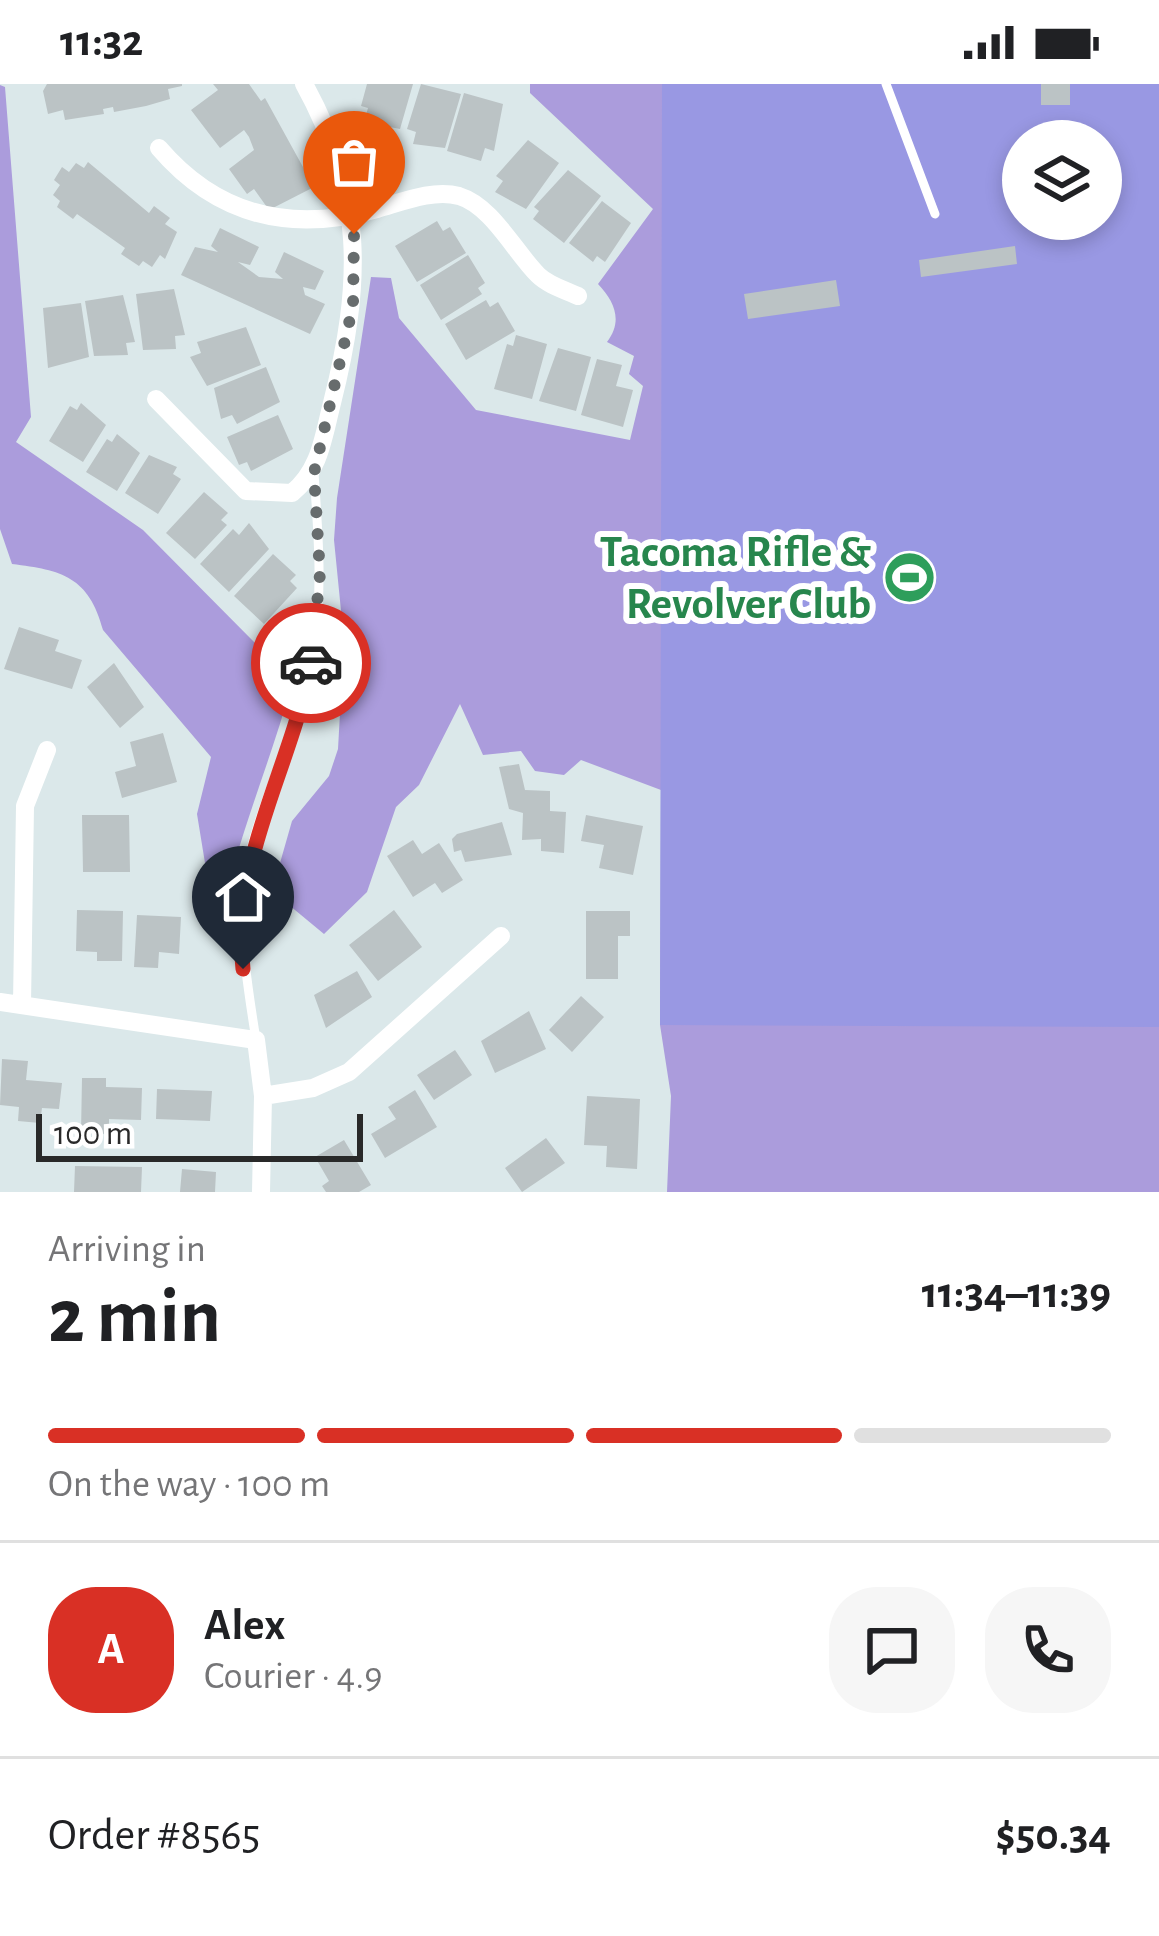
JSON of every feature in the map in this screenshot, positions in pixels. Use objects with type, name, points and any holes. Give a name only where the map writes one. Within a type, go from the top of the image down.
[{"type":"street","points":[[156,399],[245,491],[292,493],[314,473],[353,306],[351,216],[338,153],[304,84]]},
{"type":"street","points":[[159,148],[185,178],[237,209],[283,221],[351,216],[430,195],[458,196],[485,215],[542,279],[578,296]]},
{"type":"street","points":[[22,1004],[25,806],[47,750]]},
{"type":"street","points":[[263,1096],[313,1088],[349,1072],[501,936]]},
{"type":"street","points":[[0,1002],[256,1040],[263,1096],[261,1192]]},
{"type":"lane","points":[[886,84],[935,214]]},
{"type":"lane","points":[[256,1040],[241,948],[243,894],[250,852],[293,733],[314,644],[320,574],[314,473]]},
{"type":"shaded area","name":"Tacoma Rifle & Revolver Club","points":[[530,84],[791,84],[698,257],[1002,228],[1002,240],[1122,240],[1122,128],[1128,130],[1159,364],[1159,1192],[667,1192],[671,1096],[660,1025],[661,790],[581,760],[564,775],[535,771],[521,751],[483,755],[460,704],[419,785],[396,807],[367,892],[324,934],[272,891],[292,821],[329,776],[338,749],[344,641],[334,540],[371,277],[391,278],[399,318],[476,410],[630,440],[643,386],[629,374],[634,356],[607,342],[615,327],[615,312],[598,284],[653,209],[530,93]]},
{"type":"shaded area","name":"Tacoma Rifle & Revolver Club","points":[[662,84],[1159,84],[1159,1027],[660,1025]]},
{"type":"shaded area","name":"Tacoma Rifle & Revolver Club","points":[[1004,84],[1101,120],[1016,120]]},
{"type":"shaded area","points":[[0,85],[5,87],[31,417],[16,442],[143,530],[264,652],[307,604],[286,704],[234,865],[205,863],[197,814],[211,757],[103,630],[81,587],[45,569],[12,564],[0,529]]},
{"type":"building","points":[[47,84],[182,86],[168,89],[170,99],[146,106],[114,112],[113,107],[103,109],[104,114],[65,120],[63,110],[48,114],[43,91]]},
{"type":"building","points":[[213,84],[249,84],[261,101],[265,98],[314,187],[269,210],[254,189],[247,194],[229,169],[254,150],[249,137],[244,130],[220,148],[191,110],[218,90]]},
{"type":"building","points":[[367,84],[413,84],[400,129],[364,122],[368,108],[361,106]]},
{"type":"building","points":[[421,84],[461,94],[445,148],[413,144],[416,132],[407,129]]},
{"type":"building","points":[[1041,84],[1070,84],[1070,105],[1041,105]]},
{"type":"building","points":[[464,93],[503,104],[494,151],[485,148],[481,161],[447,151]]},
{"type":"building","points":[[528,140],[559,163],[526,209],[495,192],[503,181],[496,176]]},
{"type":"building","points":[[88,162],[149,213],[154,206],[170,218],[165,224],[177,232],[165,259],[160,255],[152,267],[143,261],[139,266],[121,254],[125,248],[77,214],[73,219],[57,207],[60,201],[53,195],[60,185],[54,180],[62,167],[69,172],[76,163],[84,168]]},
{"type":"building","points":[[568,170],[601,196],[564,243],[533,219],[539,211],[534,207]]},
{"type":"building","points":[[602,201],[631,223],[605,262],[597,256],[593,262],[569,243]]},
{"type":"building","points":[[437,221],[443,231],[450,227],[466,253],[417,282],[395,246]]},
{"type":"building","points":[[220,228],[259,247],[250,265],[238,262],[259,277],[283,279],[275,272],[284,252],[324,271],[315,290],[303,287],[305,295],[325,304],[310,334],[181,275],[195,247],[218,252],[211,246]]},
{"type":"building","points":[[1015,246],[1017,264],[921,277],[919,260]]},
{"type":"building","points":[[468,255],[485,283],[478,288],[482,294],[441,320],[420,285]]},
{"type":"building","points":[[836,280],[840,306],[748,319],[744,294]]},
{"type":"building","points":[[174,289],[185,335],[175,336],[176,349],[143,350],[136,294]]},
{"type":"building","points":[[123,295],[135,342],[126,343],[128,355],[94,356],[85,301]]},
{"type":"building","points":[[486,300],[490,307],[498,302],[515,331],[466,360],[445,324]]},
{"type":"building","points":[[81,303],[89,357],[48,368],[43,308]]},
{"type":"building","points":[[246,327],[261,365],[207,386],[190,357],[201,353],[197,342]]},
{"type":"building","points":[[516,335],[547,344],[532,399],[494,389],[507,344],[513,346]]},
{"type":"building","points":[[558,348],[591,357],[576,411],[539,401]]},
{"type":"building","points":[[597,359],[622,365],[616,386],[633,390],[623,427],[581,415]]},
{"type":"building","points":[[266,367],[280,402],[237,424],[232,415],[221,419],[214,388]]},
{"type":"building","points":[[81,403],[106,425],[83,462],[49,441],[70,406],[77,410]]},
{"type":"building","points":[[278,415],[293,449],[251,471],[247,462],[239,465],[227,437]]},
{"type":"building","points":[[117,434],[140,453],[117,491],[86,472],[107,439],[112,442]]},
{"type":"building","points":[[149,455],[177,467],[173,474],[181,479],[158,514],[125,493]]},
{"type":"building","points":[[204,492],[228,513],[221,520],[227,525],[195,559],[166,533]]},
{"type":"building","points":[[249,523],[269,549],[229,592],[200,564],[233,529],[239,535]]},
{"type":"building","points":[[273,554],[296,575],[290,581],[297,588],[264,624],[234,596]]},
{"type":"building","points":[[19,627],[59,640],[55,651],[82,660],[72,689],[4,669]]},
{"type":"building","points":[[114,663],[144,707],[120,728],[87,687]]},
{"type":"building","points":[[163,733],[177,782],[122,798],[115,772],[136,766],[130,742]]},
{"type":"building","points":[[519,764],[525,790],[550,791],[550,811],[566,812],[564,853],[541,851],[541,839],[522,840],[523,813],[509,809],[499,767]]},
{"type":"building","points":[[82,815],[129,815],[130,872],[83,872]]},
{"type":"building","points":[[586,815],[643,826],[633,875],[599,868],[604,845],[581,841]]},
{"type":"building","points":[[502,822],[512,855],[465,862],[461,850],[454,852],[452,839],[457,834]]},
{"type":"building","points":[[413,840],[422,854],[439,843],[463,880],[442,893],[435,883],[413,897],[387,856]]},
{"type":"building","points":[[77,910],[123,911],[122,961],[97,961],[97,952],[76,951]]},
{"type":"building","points":[[394,910],[422,947],[378,981],[349,945]]},
{"type":"building","points":[[586,911],[630,911],[630,936],[618,936],[618,979],[586,979]]},
{"type":"building","points":[[137,915],[181,917],[179,954],[159,952],[158,968],[134,967]]},
{"type":"building","points":[[357,971],[372,997],[326,1028],[314,995]]},
{"type":"building","points":[[581,996],[604,1017],[572,1052],[549,1030]]},
{"type":"building","points":[[529,1011],[546,1049],[495,1073],[481,1041]]},
{"type":"building","points":[[455,1050],[472,1075],[434,1100],[417,1075]]},
{"type":"building","points":[[2,1059],[28,1061],[26,1080],[62,1083],[59,1109],[42,1108],[40,1123],[18,1121],[19,1107],[0,1105]]},
{"type":"building","points":[[82,1078],[106,1078],[106,1087],[142,1088],[141,1120],[109,1119],[109,1134],[81,1133]]},
{"type":"building","points":[[157,1089],[212,1091],[210,1121],[156,1119]]},
{"type":"building","points":[[415,1090],[437,1127],[385,1158],[371,1134],[396,1119],[388,1107]]},
{"type":"building","points":[[587,1096],[640,1099],[637,1169],[606,1167],[607,1146],[584,1145]]},
{"type":"building","points":[[546,1138],[565,1163],[522,1192],[505,1168]]},
{"type":"building","points":[[344,1140],[371,1185],[359,1192],[326,1192],[322,1186],[329,1181],[315,1157]]},
{"type":"building","points":[[75,1166],[142,1167],[141,1192],[74,1192]]},
{"type":"building","points":[[182,1169],[216,1172],[215,1192],[180,1192]]},
{"type":"way so far","points":[[311,663],[320,574],[314,473],[353,306],[354,234]]},
{"type":"place","name":"Tacoma Rifle & Revolver Club","points":[[910,578]]},
{"type":"route","points":[[243,969],[241,920],[250,852],[293,733],[311,663]]}]
